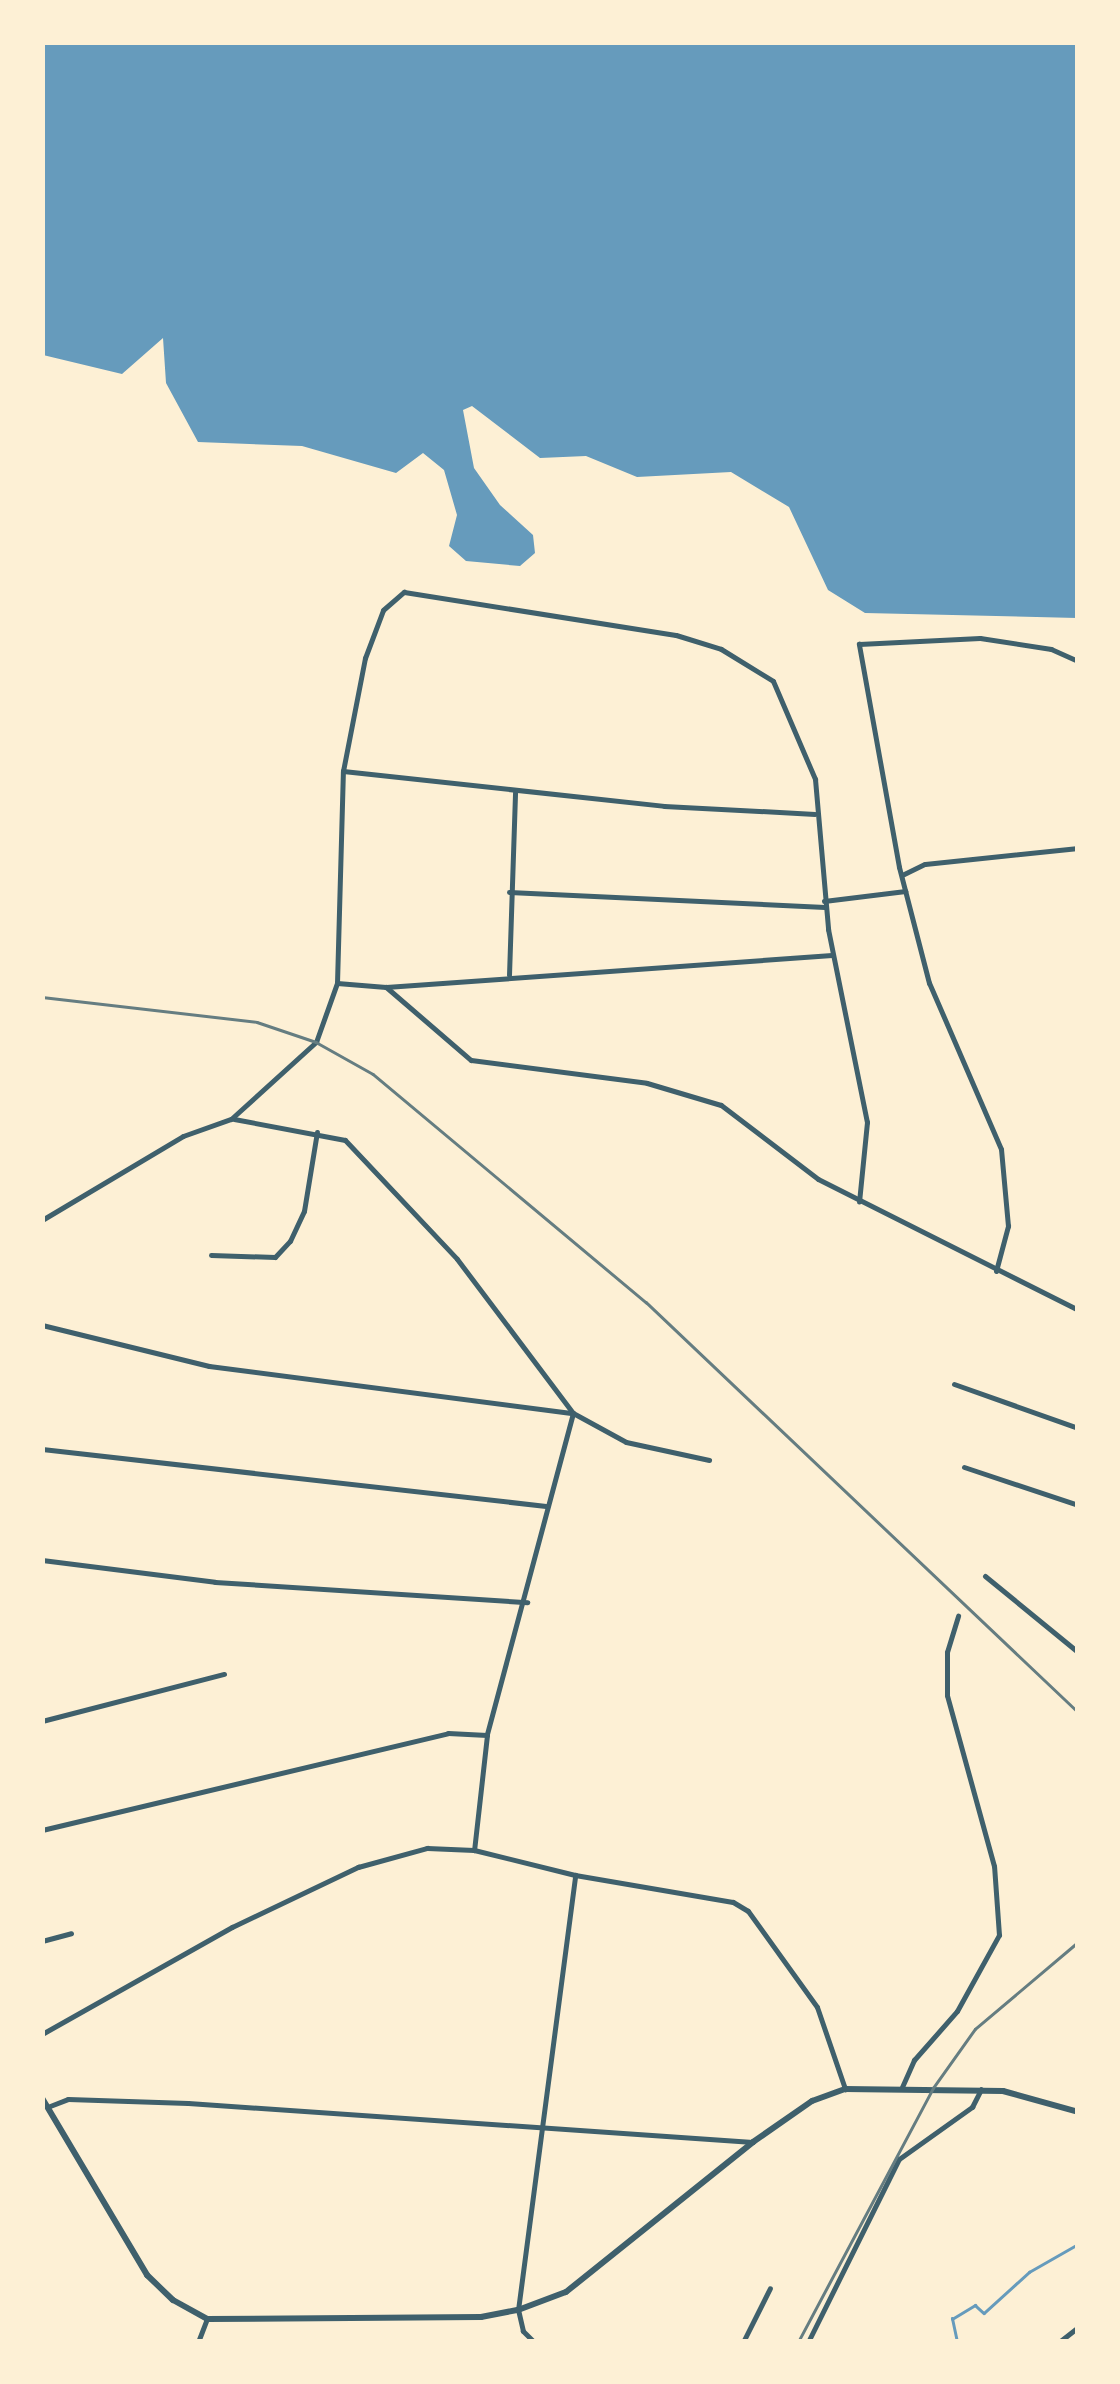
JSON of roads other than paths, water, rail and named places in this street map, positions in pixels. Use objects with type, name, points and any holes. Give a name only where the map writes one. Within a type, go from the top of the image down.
[{"type":"street","points":[[42,1220],[183,1136],[231,1119],[310,1052],[336,982],[344,771],[364,658],[390,599],[410,593],[676,635],[721,649],[773,681],[808,756],[824,904],[867,1122],[860,1202]]},
{"type":"street","points":[[996,1271],[1008,1220],[1000,1149],[929,983],[902,876],[860,656],[863,640],[980,638],[1051,650],[1078,661]]},
{"type":"street","points":[[344,771],[515,792],[815,814]]},
{"type":"street","points":[[509,975],[515,792]]},
{"type":"street","points":[[902,876],[925,864],[1078,848]]},
{"type":"street","points":[[509,892],[824,904],[906,891]]},
{"type":"street","points":[[336,982],[386,986],[833,955]]},
{"type":"street","points":[[386,986],[471,1060],[647,1083],[721,1105],[807,1172],[1078,1310]]},
{"type":"street","points":[[231,1119],[317,1132],[355,1148],[416,1212],[573,1413]]},
{"type":"street","points":[[211,1255],[275,1256],[290,1241],[304,1211],[317,1132]]},
{"type":"street","points":[[42,1324],[209,1366],[573,1413],[626,1442],[709,1460]]},
{"type":"street","points":[[954,1384],[1078,1428]]},
{"type":"street","points":[[474,1850],[487,1735],[527,1602],[573,1413]]},
{"type":"street","points":[[42,1449],[548,1507]]},
{"type":"street","points":[[964,1468],[1078,1505]]},
{"type":"street","points":[[42,1560],[215,1582],[527,1602]]},
{"type":"street","points":[[985,1576],[1078,1652]]},
{"type":"street","points":[[902,2087],[914,2060],[957,2012],[999,1935],[994,1866],[947,1696],[948,1652],[958,1616]]},
{"type":"street","points":[[42,1721],[224,1674]]},
{"type":"street","points":[[42,1830],[448,1732],[487,1735]]},
{"type":"street","points":[[42,2034],[232,1927],[358,1867],[427,1848],[474,1850],[576,1876],[726,1900],[748,1910],[817,2007],[845,2088]]},
{"type":"street","points":[[534,2342],[523,2331],[518,2310],[576,1876]]},
{"type":"street","points":[[42,1941],[71,1933]]},
{"type":"street","points":[[42,2098],[146,2274],[173,2300],[207,2319],[482,2317],[518,2310],[566,2292],[753,2142],[812,2101],[845,2088],[982,2089],[1078,2112]]},
{"type":"street","points":[[808,2342],[898,2159],[972,2108],[982,2089]]},
{"type":"street","points":[[50,2106],[68,2099],[188,2103],[753,2142]]},
{"type":"street","points":[[743,2342],[770,2288]]},
{"type":"street","points":[[198,2342],[207,2319]]},
{"type":"street","points":[[1059,2342],[1078,2327]]},
{"type":"water","points":[[43,42],[1077,43],[1077,618],[865,613],[828,590],[789,507],[731,472],[637,477],[586,456],[540,458],[472,406],[463,410],[474,468],[500,505],[533,535],[535,553],[520,566],[466,561],[449,546],[457,515],[444,470],[423,453],[396,473],[302,446],[198,442],[166,383],[163,338],[122,374],[43,355]]},
{"type":"waterway","points":[[957,2342],[952,2319],[975,2305],[984,2313],[1029,2272],[1078,2244]]},
{"type":"railway","points":[[42,997],[257,1022],[316,1042],[373,1074],[646,1302],[1078,1712]]},
{"type":"railway","points":[[798,2342],[933,2088],[975,2029],[1078,1942]]}]
